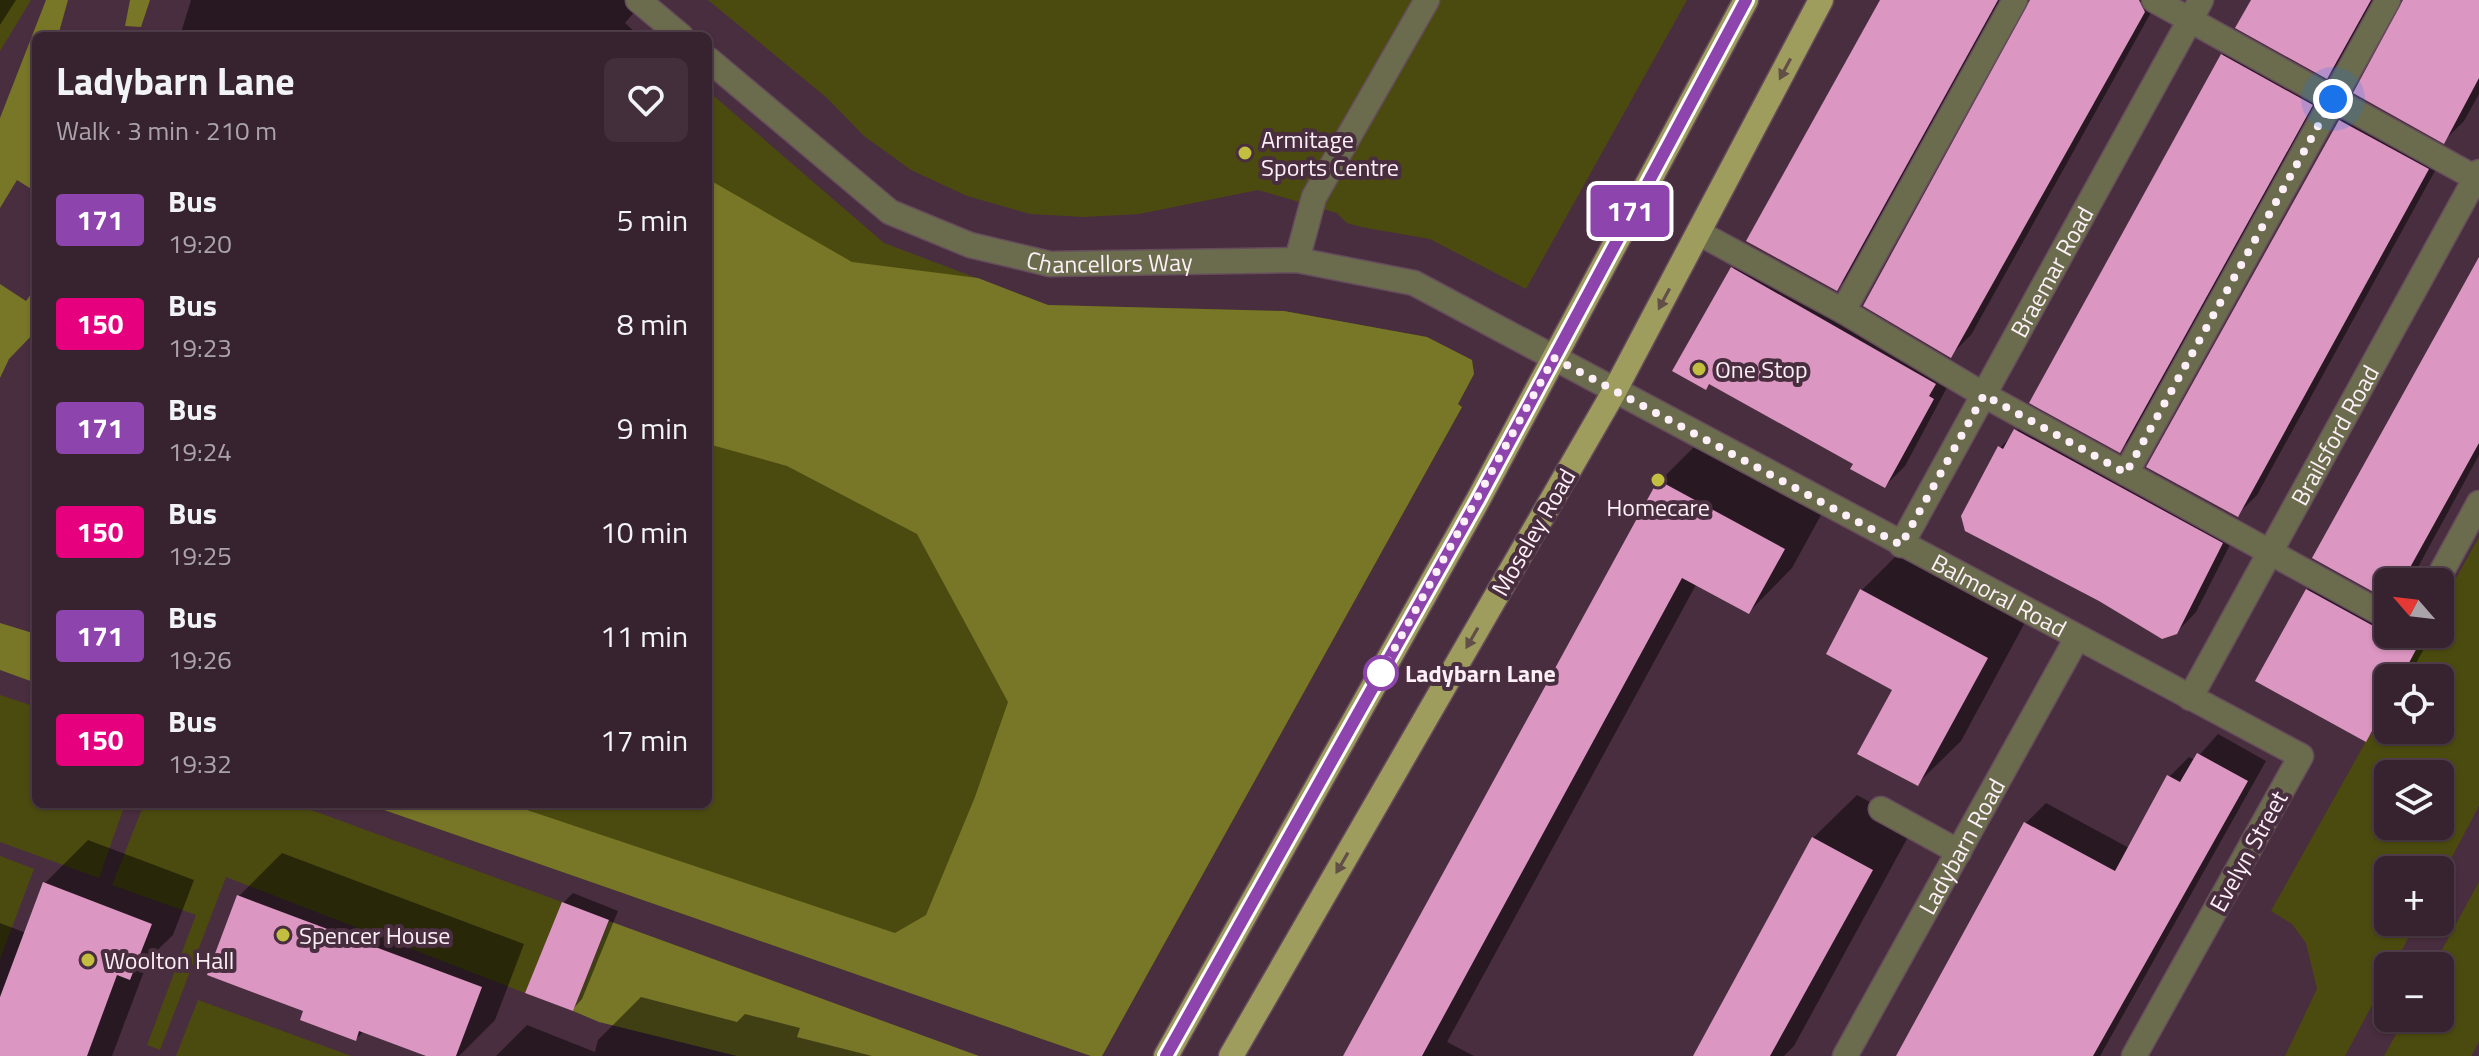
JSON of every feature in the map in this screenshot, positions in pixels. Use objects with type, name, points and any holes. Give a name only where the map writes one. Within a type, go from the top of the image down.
[{"type":"main road","points":[[1166,1056],[1554,358],[1636,199],[1746,0]]},
{"type":"main road","name":"Moseley Road","points":[[1231,1056],[1614,392],[1821,0]]},
{"type":"street","points":[[638,0],[676,32]]},
{"type":"street","points":[[1297,260],[1314,197],[1427,0]]},
{"type":"street","points":[[1843,311],[2015,0]]},
{"type":"street","points":[[2154,0],[2196,10],[2333,99],[2478,177]]},
{"type":"street","points":[[2126,473],[2388,0]]},
{"type":"street","name":"Braemar Road","points":[[1901,545],[2196,10]]},
{"type":"street","name":"Chancellors Way","points":[[712,62],[890,212],[970,245],[1050,264],[1297,260],[1414,283],[1554,358]]},
{"type":"street","name":"Brailsford Road","points":[[2190,698],[2478,177]]},
{"type":"street","points":[[1699,233],[1843,311],[1984,395],[2374,609]]},
{"type":"street","name":"Balmoral Road","points":[[1554,358],[2190,698]]},
{"type":"street","points":[[2444,568],[2479,503]]},
{"type":"street","name":"Ladybarn Road","points":[[1845,1056],[2077,638]]},
{"type":"street","name":"Evelyn Street","points":[[2134,1056],[2301,756],[2190,698]]},
{"type":"street","points":[[1881,809],[1959,852]]},
{"type":"shaded area","points":[[0,0],[31,0],[0,51]]},
{"type":"shaded area","points":[[46,0],[68,0],[59,32],[34,32]]},
{"type":"shaded area","points":[[130,0],[150,0],[141,27],[125,26]]},
{"type":"shaded area","name":"Armitage Sports Centre","points":[[708,0],[1687,0],[1526,289],[1430,239],[1361,227],[1347,223],[1337,213],[1258,190],[1139,214],[1084,217],[1030,214],[967,196],[911,170],[864,136],[827,98]]},
{"type":"shaded area","points":[[32,36],[32,189],[17,180],[0,208],[0,118]]},
{"type":"shaded area","points":[[712,94],[884,243],[1048,305],[1284,311],[1427,337],[1472,360],[1474,374],[1458,404],[1462,407],[1102,1056],[1091,1056],[378,808],[712,808]]},
{"type":"shaded area","points":[[712,181],[852,262],[978,278],[1048,305],[1284,311],[1427,337],[1472,360],[1474,374],[1458,404],[1462,407],[1102,1056],[1091,1056],[378,808],[521,808],[895,933],[926,915],[975,797],[1008,702],[917,534],[787,466],[712,445]]},
{"type":"shaded area","points":[[0,284],[26,301],[32,293],[32,335],[9,359],[0,378]]},
{"type":"shaded area","points":[[2479,537],[2479,806],[2452,856],[2374,856],[2374,936],[2409,936],[2401,952],[2374,952],[2374,1001],[2345,1056],[2285,1056],[2317,989],[2306,943],[2292,924],[2271,911],[2374,727],[2374,744],[2454,744],[2454,664],[2409,664],[2417,648],[2454,648],[2454,582]]},
{"type":"shaded area","points":[[0,623],[32,633],[32,682],[0,670]]},
{"type":"shaded area","points":[[0,695],[32,706],[32,808],[124,808],[99,878],[0,842]]},
{"type":"shaded area","points":[[142,808],[306,808],[562,902],[525,993],[226,877],[160,1050],[147,1045],[196,915],[112,885]]},
{"type":"shaded area","points":[[0,856],[34,869],[0,959]]},
{"type":"shaded area","points":[[2479,882],[2479,1042],[2471,1056],[2384,1056],[2397,1032],[2454,1032],[2454,952],[2441,952],[2449,936],[2454,936],[2454,928]]},
{"type":"shaded area","points":[[609,921],[979,1056],[737,1056],[599,1022],[573,1011]]},
{"type":"shaded area","points":[[198,1000],[351,1056],[176,1056]]},
{"type":"building","points":[[1880,0],[1998,0],[1837,291],[1746,241]]},
{"type":"building","points":[[2030,0],[2139,0],[2145,12],[1951,358],[1863,306]]},
{"type":"building","points":[[2251,0],[2371,0],[2327,79],[2235,28]]},
{"type":"building","points":[[2403,0],[2479,0],[2479,78],[2444,144],[2353,93]]},
{"type":"building","points":[[2221,54],[2313,105],[2120,453],[2029,403]]},
{"type":"building","points":[[2339,120],[2429,169],[2238,517],[2146,467]]},
{"type":"building","points":[[2479,257],[2479,443],[2410,568],[2374,568],[2374,592],[2312,558]]},
{"type":"building","points":[[1731,267],[1936,384],[1929,396],[1934,399],[1885,488],[1850,469],[1853,464],[1709,384],[1706,390],[1672,371]]},
{"type":"building","points":[[2014,429],[2223,543],[2177,634],[2162,639],[2099,601],[1965,531],[1961,516],[1998,446],[2003,449]]},
{"type":"building","points":[[1658,480],[1785,549],[1749,614],[1682,578],[1422,1056],[1343,1056]]},
{"type":"building","points":[[1860,589],[1988,658],[1918,786],[1857,754],[1892,690],[1826,654]]},
{"type":"building","points":[[2306,589],[2374,626],[2374,648],[2417,648],[2408,664],[2374,664],[2374,727],[2366,742],[2255,681]]},
{"type":"building","points":[[2197,753],[2248,781],[2093,1056],[1896,1056],[2024,822],[2115,871],[2167,775],[2180,782]]},
{"type":"building","points":[[1812,837],[1873,870],[1770,1056],[1693,1056]]},
{"type":"building","name":"Woolton Hall","points":[[43,882],[152,924],[130,980],[117,975],[87,1056],[0,1056],[0,997]]},
{"type":"building","name":"Spencer House","points":[[237,895],[482,987],[456,1056],[426,1056],[359,1031],[356,1041],[300,1020],[303,1011],[207,975]]},
{"type":"building","points":[[562,902],[609,920],[573,1011],[525,993]]},
{"type":"bus line","name":"171","points":[[1166,1056],[1478,500],[1636,199],[1746,0]]},
{"type":"place","name":"Armitage Sports Centre","points":[[1245,153]]},
{"type":"place","name":"One Stop","points":[[1699,369]]},
{"type":"place","name":"Homecare","points":[[1658,480]]},
{"type":"place","name":"Ladybarn Lane","points":[[1381,673]]},
{"type":"place","name":"Spencer House","points":[[283,935]]},
{"type":"place","name":"Woolton Hall","points":[[88,960]]},
{"type":"route","points":[[1381,673],[1554,358],[1901,545],[1984,395],[2126,473],[2333,99]]}]
